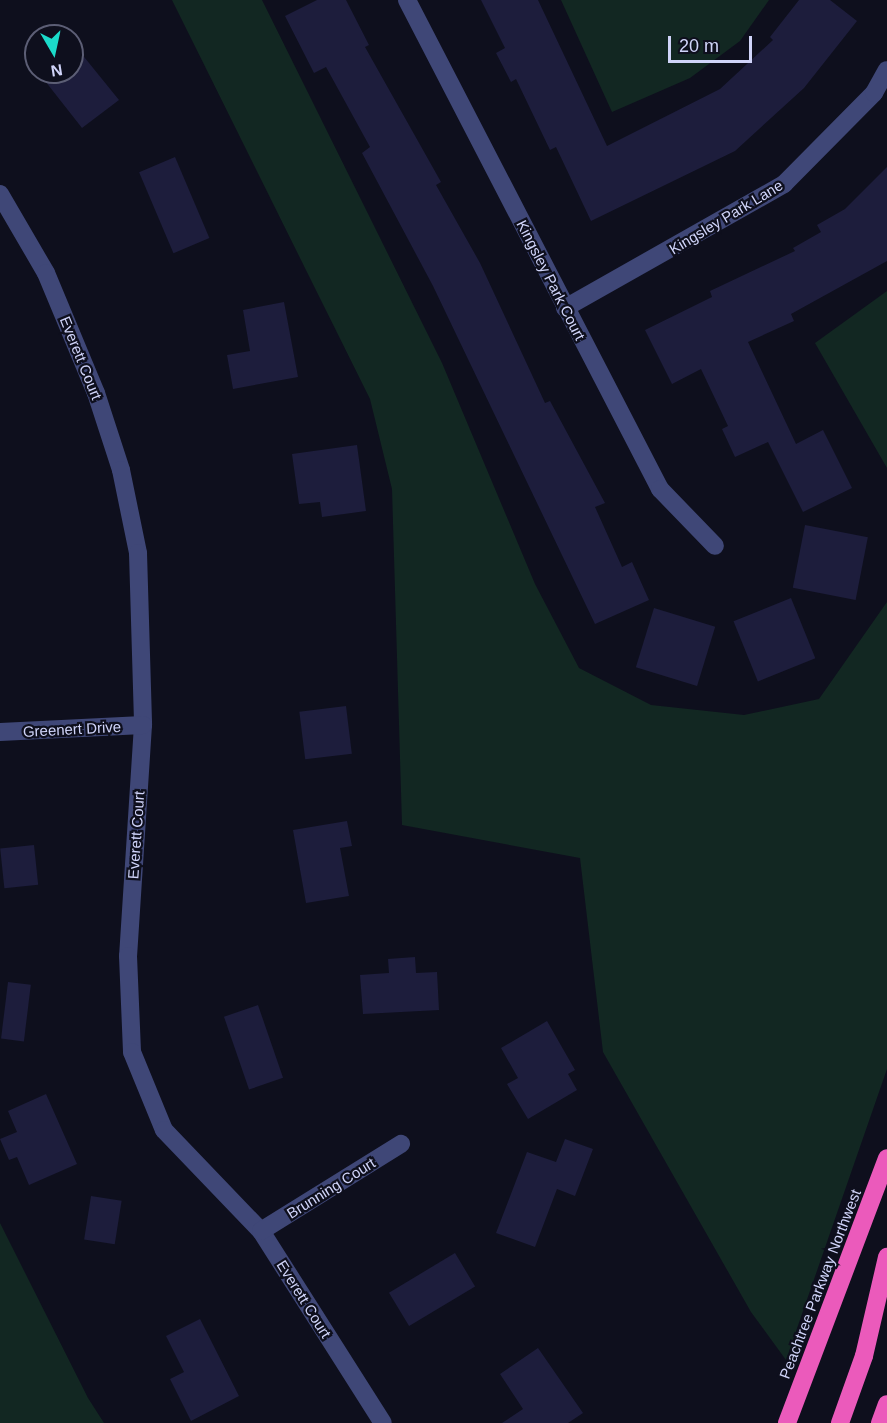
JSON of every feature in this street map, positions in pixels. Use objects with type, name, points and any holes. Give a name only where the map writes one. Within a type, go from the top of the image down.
[{"type":"highway","name":"Peachtree Parkway Northwest","points":[[787,1423],[887,1158]]},
{"type":"highway","points":[[840,1423],[864,1356],[887,1257]]},
{"type":"highway","points":[[880,1423],[887,1404]]},
{"type":"street","name":"Kingsley Park Court","points":[[407,0],[660,489],[715,546]]},
{"type":"street","name":"Kingsley Park Lane","points":[[565,308],[784,184],[874,93],[887,70]]},
{"type":"street","name":"Everett Court","points":[[0,194],[46,273],[96,393],[121,470],[138,553],[143,725],[128,956],[132,1052],[164,1130],[261,1231],[383,1423]]},
{"type":"street","name":"Greenert Drive","points":[[0,732],[143,725]]},
{"type":"street","name":"Brunning Court","points":[[261,1231],[401,1144]]},
{"type":"green space","points":[[172,0],[262,0],[442,363],[535,584],[579,668],[651,705],[744,715],[819,699],[887,602],[887,1069],[786,1360],[751,1312],[603,1052],[580,858],[402,825],[392,489],[370,399]]},
{"type":"green space","points":[[561,0],[769,0],[740,41],[690,78],[612,112]]},
{"type":"green space","points":[[887,291],[887,468],[815,343]]},
{"type":"green space","points":[[0,1223],[88,1398],[104,1423],[0,1423]]},
{"type":"building","points":[[317,0],[346,0],[369,45],[365,47],[441,182],[436,185],[480,263],[545,403],[550,401],[605,503],[595,507],[622,567],[632,562],[649,600],[595,624],[433,286],[362,153],[370,147],[326,67],[314,73],[285,16]]},
{"type":"building","points":[[481,0],[538,0],[607,146],[720,89],[773,40],[770,37],[799,0],[830,0],[857,21],[804,88],[735,151],[591,221],[556,147],[550,150],[516,79],[511,82],[496,53],[505,48]]},
{"type":"building","points":[[84,57],[119,100],[82,128],[47,84],[84,84]]},
{"type":"building","points":[[175,157],[209,238],[173,253],[139,172]]},
{"type":"building","points":[[887,167],[887,261],[791,314],[794,321],[748,342],[796,444],[823,430],[852,488],[803,512],[768,442],[735,457],[722,429],[728,426],[701,369],[672,384],[645,330],[712,297],[710,291],[795,251],[793,248],[821,232],[817,225],[845,209]]},
{"type":"building","points":[[284,302],[298,377],[233,389],[227,355],[250,351],[243,310]]},
{"type":"building","points":[[357,445],[366,511],[322,517],[320,502],[299,504],[292,454]]},
{"type":"building","points":[[805,525],[868,537],[856,600],[793,588]]},
{"type":"building","points":[[791,598],[815,658],[758,681],[734,621]]},
{"type":"building","points":[[654,608],[715,627],[697,686],[636,667]]},
{"type":"building","points":[[346,706],[352,754],[305,759],[299,712]]},
{"type":"building","points":[[347,821],[352,846],[340,848],[349,896],[306,903],[293,830]]},
{"type":"building","points":[[34,845],[38,885],[4,888],[0,849]]},
{"type":"building","points":[[415,957],[416,973],[437,972],[439,1010],[363,1014],[360,975],[389,973],[388,959]]},
{"type":"building","points":[[8,982],[31,985],[24,1041],[1,1039]]},
{"type":"building","points":[[258,1005],[283,1078],[249,1090],[224,1017]]},
{"type":"building","points":[[547,1021],[575,1070],[568,1074],[577,1090],[528,1119],[507,1084],[518,1078],[501,1048]]},
{"type":"building","points":[[46,1094],[77,1164],[29,1185],[17,1157],[9,1160],[0,1139],[17,1132],[8,1111]]},
{"type":"building","points":[[565,1139],[593,1149],[575,1196],[557,1189],[535,1247],[496,1233],[527,1152],[556,1162]]},
{"type":"building","points":[[91,1196],[122,1201],[115,1244],[84,1239]]},
{"type":"building","points":[[455,1253],[475,1286],[409,1326],[389,1293]]},
{"type":"building","points":[[200,1319],[239,1396],[191,1421],[170,1379],[184,1372],[166,1336]]},
{"type":"building","points":[[538,1348],[583,1413],[568,1423],[502,1423],[523,1409],[500,1374]]}]
